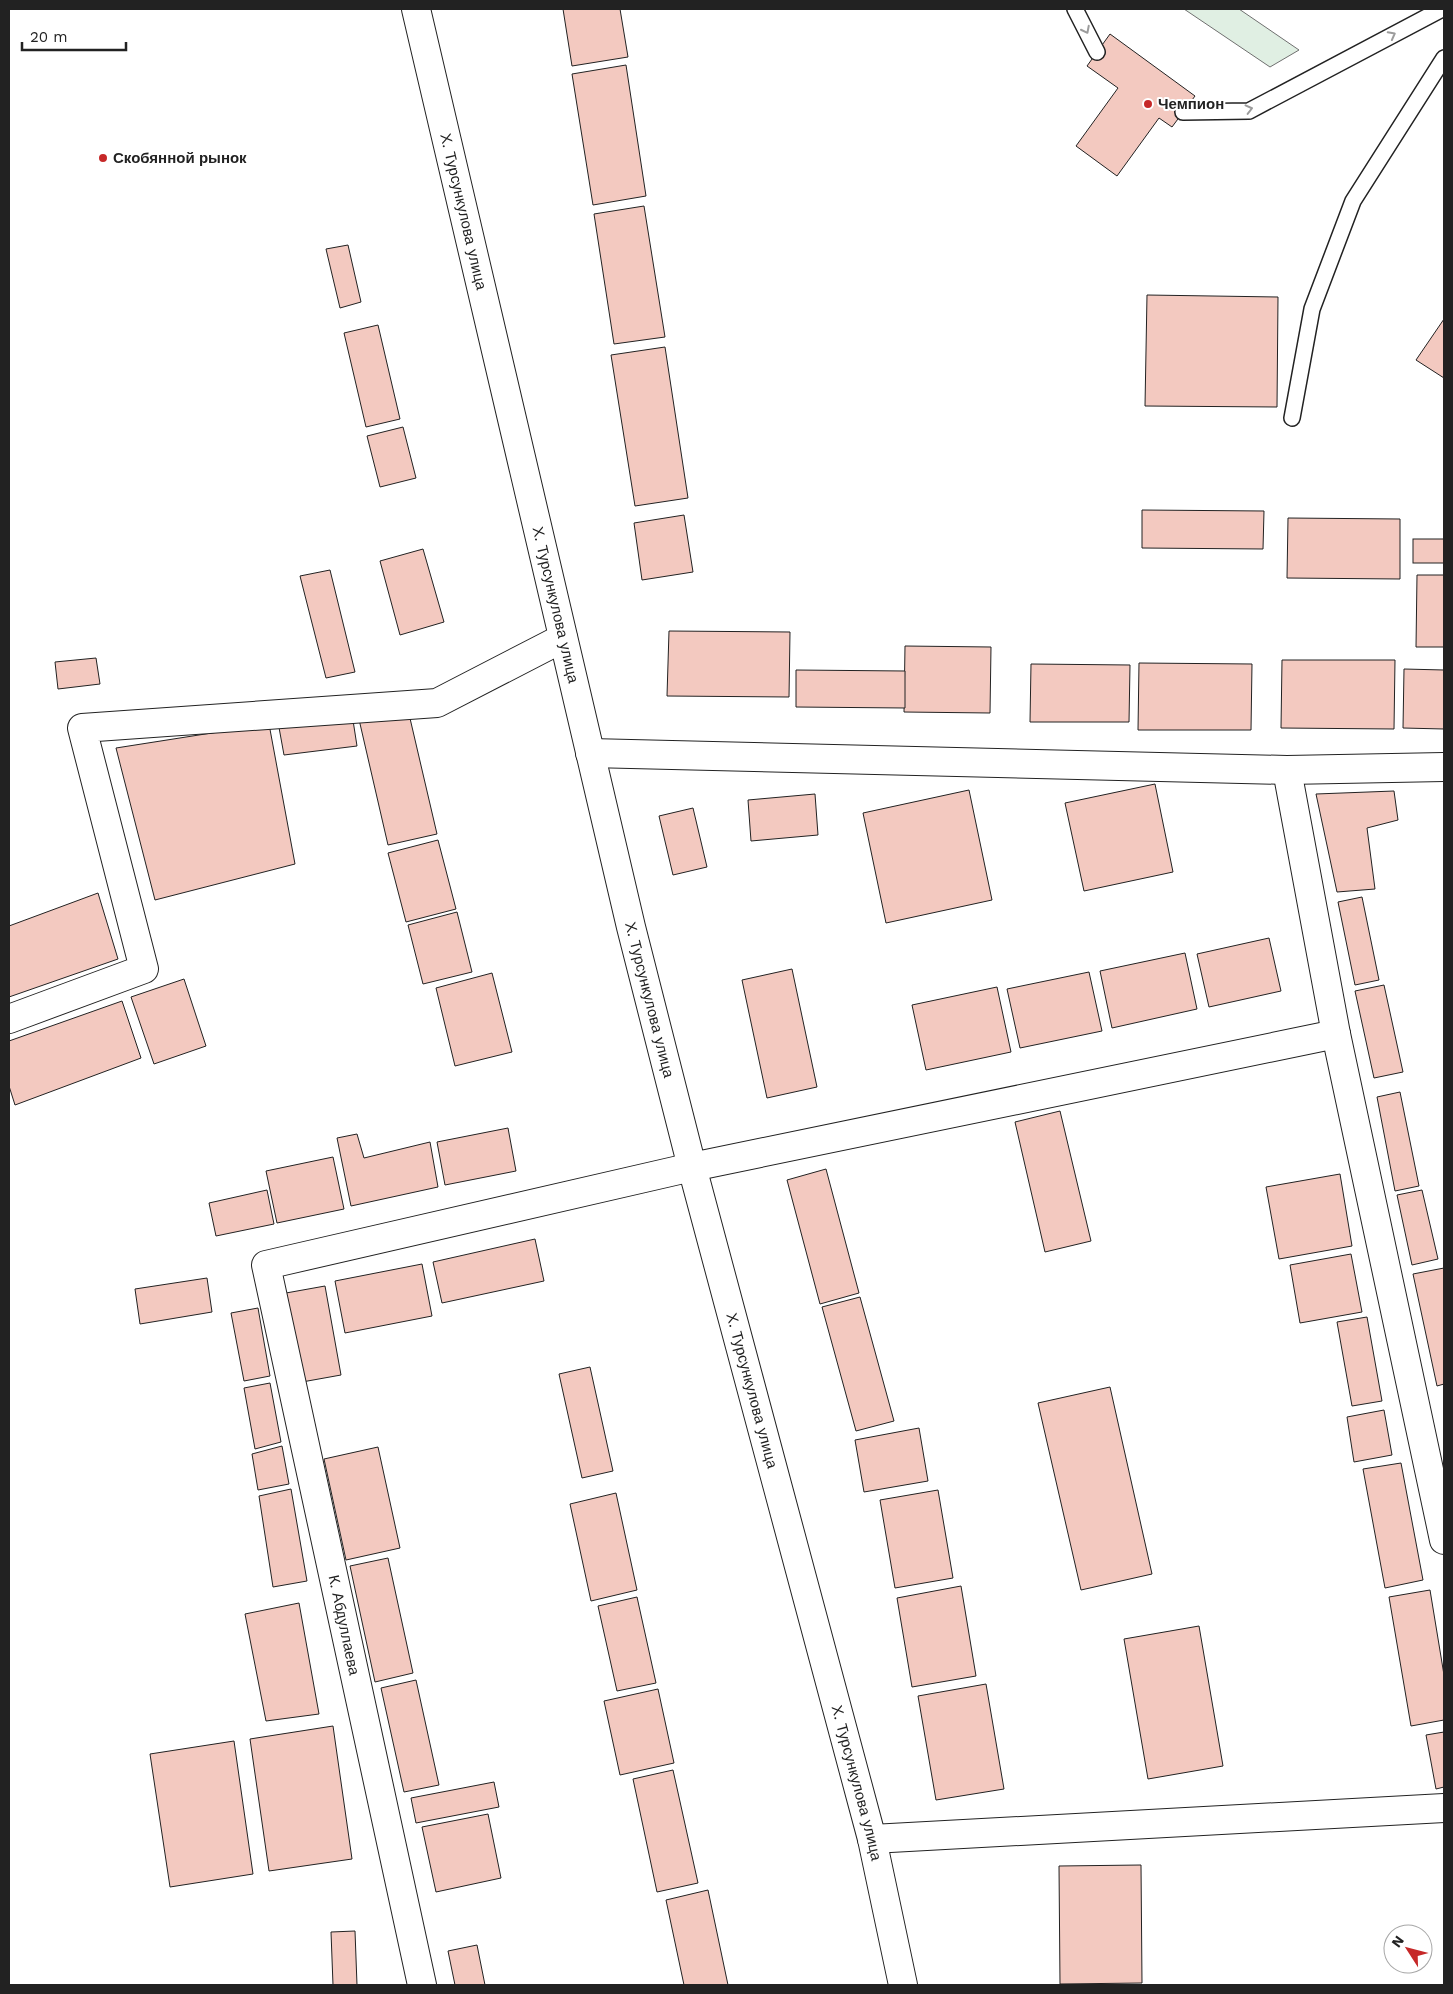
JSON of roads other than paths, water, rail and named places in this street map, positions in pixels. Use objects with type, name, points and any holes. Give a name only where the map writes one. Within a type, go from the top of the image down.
[{"type":"street","name":"Х. Турсункулова улица","points":[[416,9],[590,753],[692,1167],[872,1840],[904,1985]]},
{"type":"street","points":[[9,1019],[144,969],[82,728],[437,703],[563,638]]},
{"type":"street","points":[[590,753],[1287,770],[1444,767]]},
{"type":"street","points":[[1287,770],[1336,1034],[1444,1540]]},
{"type":"street","points":[[692,1167],[1336,1034]]},
{"type":"street","name":"К. Абдуллаева","points":[[422,1985],[266,1266],[692,1167]]},
{"type":"street","points":[[872,1840],[1444,1808]]},
{"type":"lane","points":[[1075,9],[1096,52]]},
{"type":"lane","points":[[1183,112],[1249,111],[1442,9]]},
{"type":"lane","points":[[1292,418],[1312,309],[1353,201],[1444,58]]},
{"type":"place","name":"Чемпион","points":[[1148,104]]},
{"type":"place","name":"Скобянной рынок","points":[[103,158]]}]
